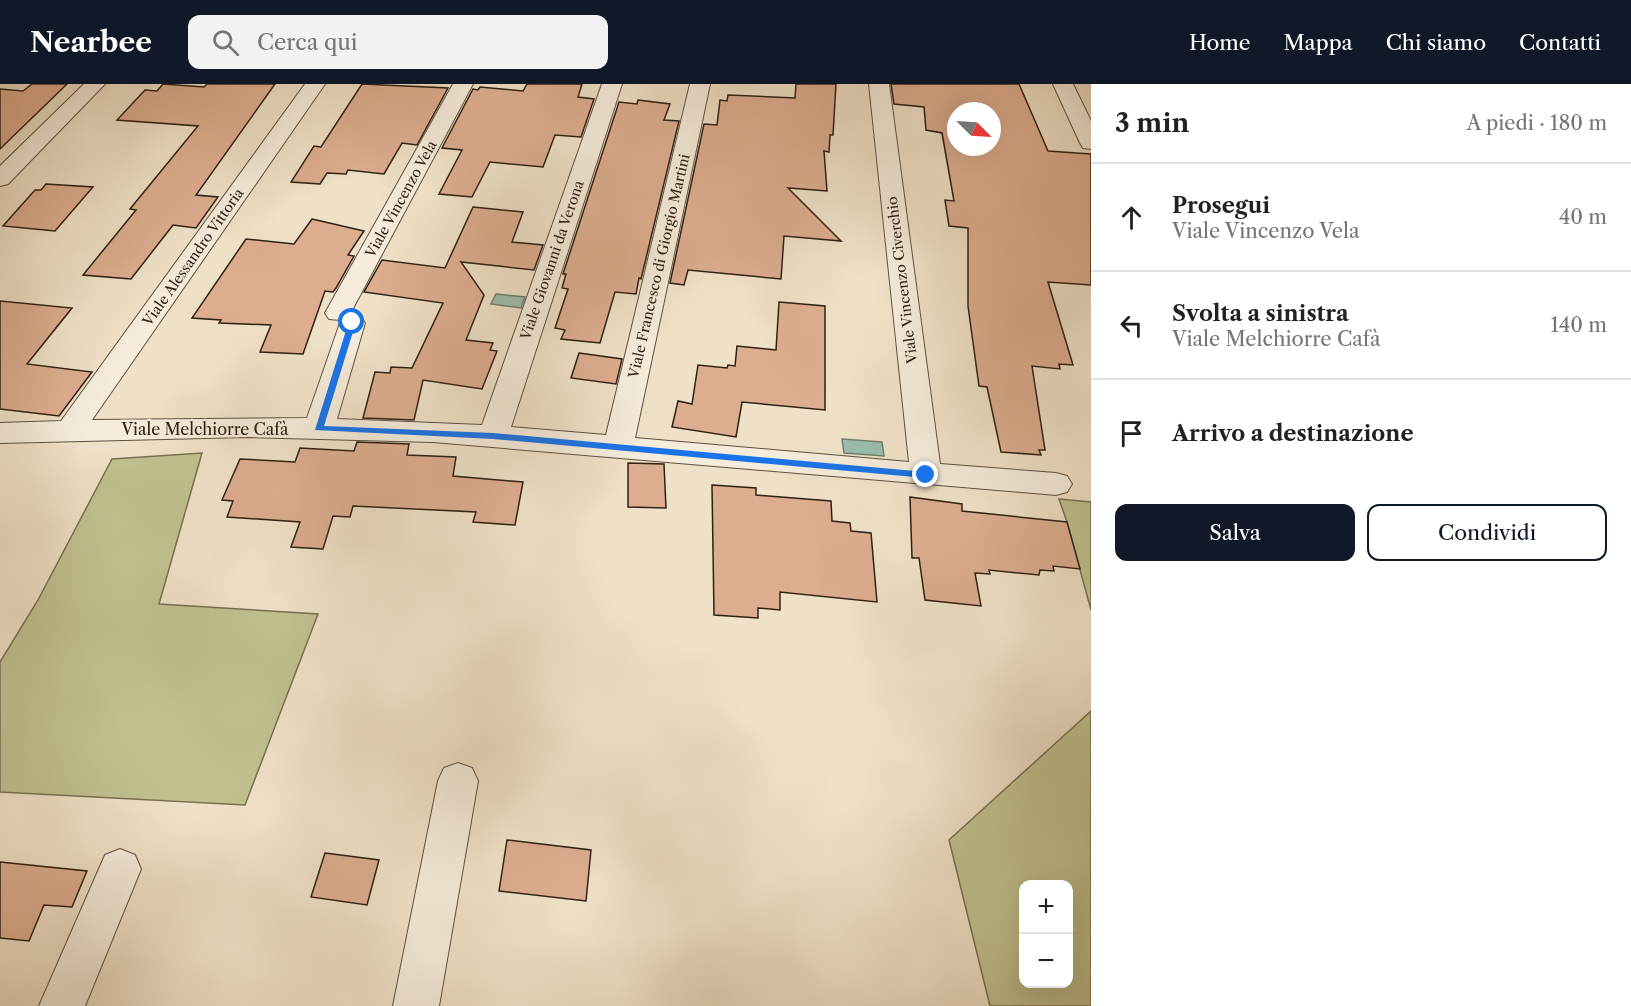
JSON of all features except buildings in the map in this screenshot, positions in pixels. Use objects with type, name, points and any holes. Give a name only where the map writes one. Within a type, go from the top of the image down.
[{"type":"street","points":[[0,179],[95,84]]},
{"type":"street","name":"Viale Alessandro Vittoria","points":[[70,430],[315,84]]},
{"type":"street","name":"Viale Vincenzo Vela","points":[[319,428],[345,318],[464,84]]},
{"type":"street","name":"Viale Giovanni da Verona","points":[[493,436],[612,84]]},
{"type":"street","name":"Viale Francesco di Giorgio Martini","points":[[618,448],[700,84]]},
{"type":"street","name":"Viale Vincenzo Civerchio","points":[[879,84],[926,475]]},
{"type":"street","points":[[1063,84],[1091,143]]},
{"type":"street","name":"Viale Melchiorre Cafà","points":[[0,434],[70,430],[319,428],[493,436],[926,475],[1056,484]]},
{"type":"street","points":[[416,1006],[458,781]]},
{"type":"street","points":[[62,1006],[120,869]]},
{"type":"green space","points":[[202,453],[159,604],[318,614],[245,805],[0,792],[0,662],[38,600],[112,459]]},
{"type":"green space","points":[[1059,499],[1091,502],[1091,610],[1067,522]]},
{"type":"green space","points":[[1091,711],[1091,1006],[990,1006],[949,840]]},
{"type":"shaded area","points":[[496,294],[525,297],[521,308],[491,304]]},
{"type":"shaded area","points":[[842,439],[882,442],[884,456],[844,453]]},
{"type":"route","points":[[352,322],[319,428],[493,436],[926,475]]}]
